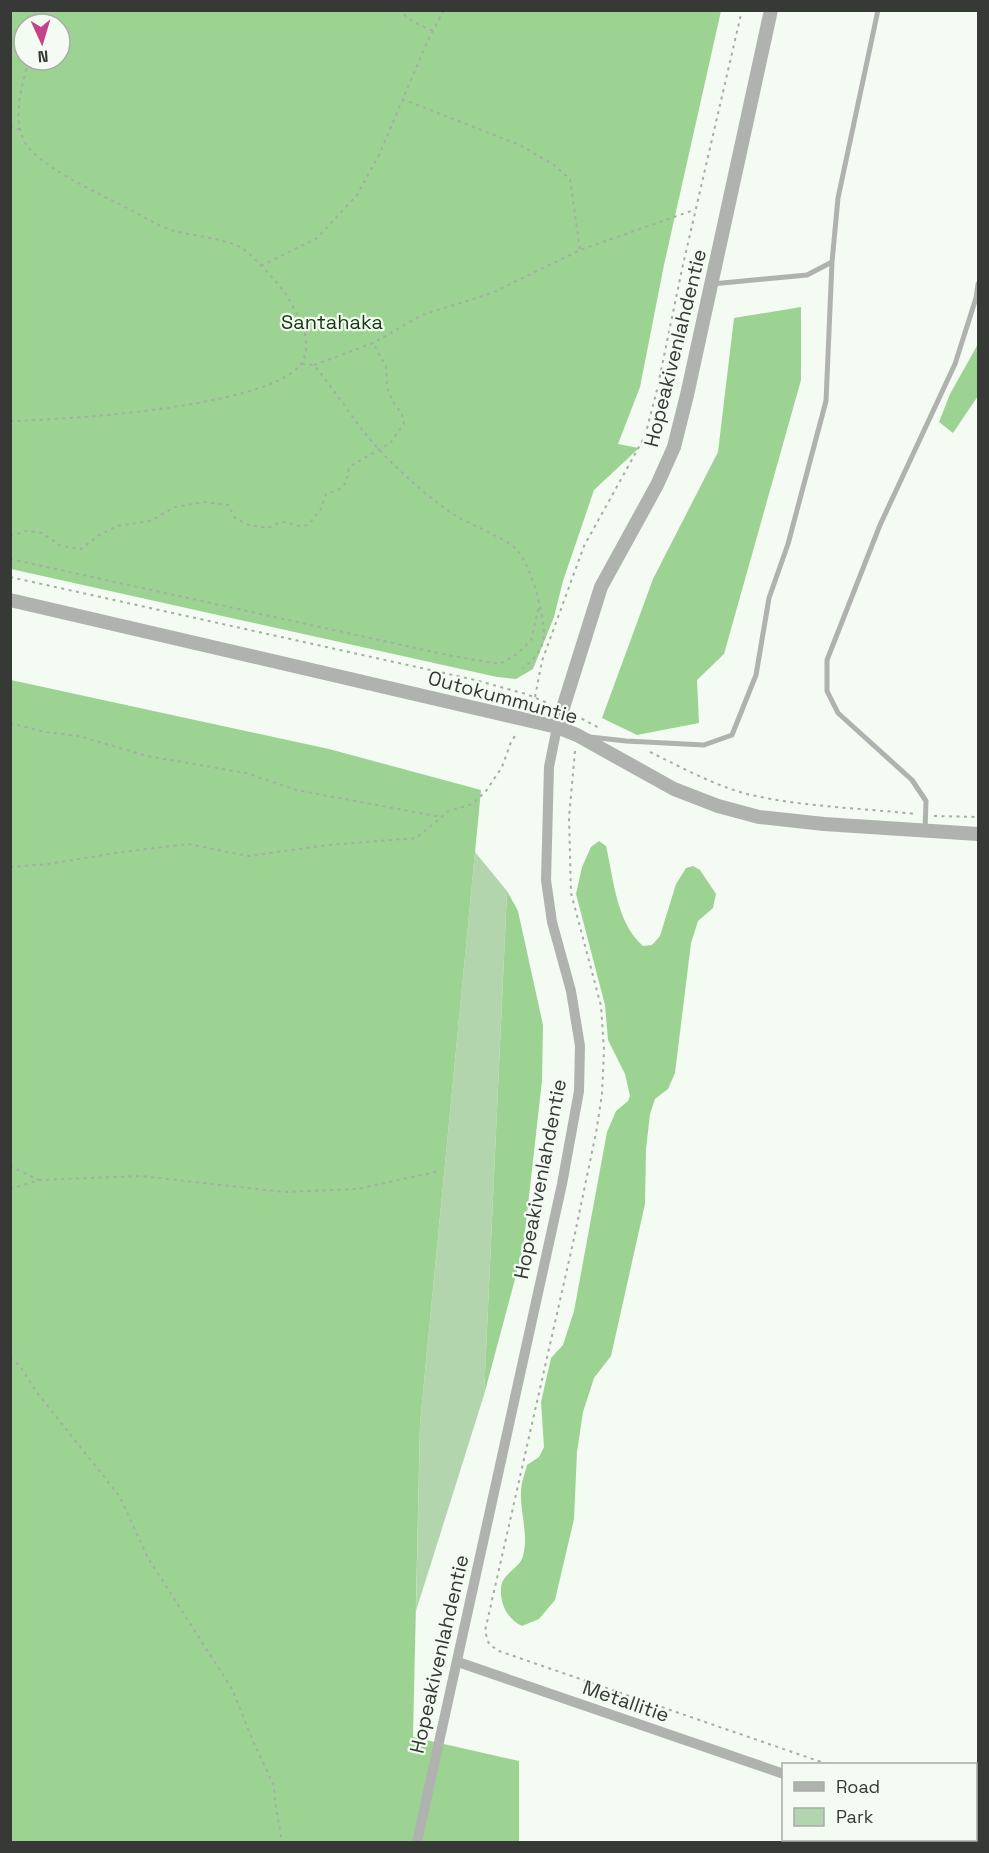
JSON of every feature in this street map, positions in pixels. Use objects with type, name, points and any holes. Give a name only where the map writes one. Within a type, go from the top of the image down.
[{"type":"street","name":"Hopeakivenlahdentie","points":[[417,1842],[562,1184],[579,1091],[580,1046],[575,1011],[552,922],[546,880],[549,766],[562,709],[601,587],[657,485],[674,447],[771,10]]},
{"type":"street","name":"Outokummuntie","points":[[10,600],[557,727],[577,735],[674,789],[718,806],[766,818],[978,834]]},
{"type":"street","name":"Metallitie","points":[[458,1662],[782,1774]]},
{"type":"lane","points":[[577,735],[626,741],[704,745],[732,735],[756,675],[769,598],[788,544],[826,401],[832,262],[838,198],[878,10]]},
{"type":"lane","points":[[711,284],[807,275],[832,262]]},
{"type":"lane","points":[[925,831],[926,801],[912,780],[838,713],[827,691],[827,660],[884,515],[955,364],[976,298],[978,284]]},
{"type":"path","points":[[398,10],[412,21],[433,31]]},
{"type":"path","points":[[261,266],[317,238],[357,195],[379,154],[444,10]]},
{"type":"path","points":[[535,697],[542,661],[585,546],[645,436],[742,10]]},
{"type":"path","points":[[10,421],[51,420],[139,412],[250,390],[282,379],[300,364],[307,345],[300,320],[285,293],[242,248],[208,237],[166,228],[52,168],[27,145],[21,130],[19,100],[26,72]]},
{"type":"path","points":[[402,99],[520,145],[554,165],[570,179],[580,250]]},
{"type":"path","points":[[10,126],[21,130]]},
{"type":"path","points":[[300,364],[314,364],[373,344],[422,315],[492,293],[580,250],[695,210]]},
{"type":"path","points":[[10,536],[27,531],[42,533],[61,546],[81,549],[98,536],[117,526],[150,521],[175,507],[204,502],[228,505],[235,518],[249,525],[268,528],[286,522],[299,526],[308,525],[321,509],[326,494],[343,488],[349,467],[390,443],[404,424],[402,414],[393,402],[387,387],[386,368],[373,344]]},
{"type":"path","points":[[314,364],[351,416],[409,479],[452,513],[515,548],[523,557],[534,583],[544,637],[534,660],[523,668]]},
{"type":"path","points":[[10,559],[440,654],[500,664],[517,654],[531,640],[539,606]]},
{"type":"path","points":[[10,577],[471,679],[535,697],[599,728]]},
{"type":"path","points":[[582,719],[577,735],[569,817],[571,881],[574,902],[601,1006],[604,1050],[602,1094],[573,1243],[486,1631],[489,1644],[499,1652],[824,1763]]},
{"type":"path","points":[[10,867],[48,864],[188,844],[248,856],[328,845],[416,838],[449,811],[472,804],[486,791],[502,767],[511,742],[526,720]]},
{"type":"path","points":[[10,723],[45,732],[78,736],[147,756],[246,773],[296,790],[442,817]]},
{"type":"path","points":[[647,751],[699,776],[747,794],[822,806],[978,817]]},
{"type":"path","points":[[10,1166],[39,1180]]},
{"type":"path","points":[[10,1189],[39,1180],[141,1176],[284,1192],[357,1189],[440,1171]]},
{"type":"path","points":[[10,1358],[20,1366],[34,1390],[120,1497],[148,1558],[232,1689],[274,1786],[282,1842]]},
{"type":"green space","name":"Santahaka","points":[[11,10],[721,11],[664,265],[640,387],[618,444],[639,448],[594,490],[563,581],[554,617],[533,669],[516,679],[497,677],[11,569]]},
{"type":"green space","points":[[801,307],[801,380],[724,654],[697,680],[699,723],[637,735],[602,718],[653,579],[718,452],[734,318]]},
{"type":"green space","points":[[978,344],[978,396],[953,433],[939,422],[950,394]]},
{"type":"green space","points":[[11,680],[329,749],[481,790],[420,1424],[413,1737],[519,1761],[519,1842],[11,1842]]},
{"type":"green space","points":[[599,841],[606,846],[617,900],[627,925],[643,946],[652,945],[660,936],[676,884],[686,868],[693,866],[700,870],[716,894],[713,908],[698,921],[691,943],[675,1073],[668,1089],[655,1099],[650,1114],[646,1149],[645,1204],[611,1356],[594,1378],[583,1412],[577,1452],[574,1519],[555,1600],[539,1619],[522,1626],[506,1611],[501,1589],[504,1579],[521,1561],[525,1548],[522,1485],[527,1465],[539,1457],[544,1447],[541,1402],[551,1358],[563,1345],[574,1311],[607,1132],[616,1111],[628,1101],[630,1096],[625,1074],[608,1040],[605,1005],[576,894],[582,867],[591,847]]},
{"type":"green space","points":[[475,852],[507,891],[484,1395],[416,1611],[420,1424]]},
{"type":"green space","points":[[507,891],[518,911],[543,1025],[542,1081],[523,1249],[484,1395]]}]
